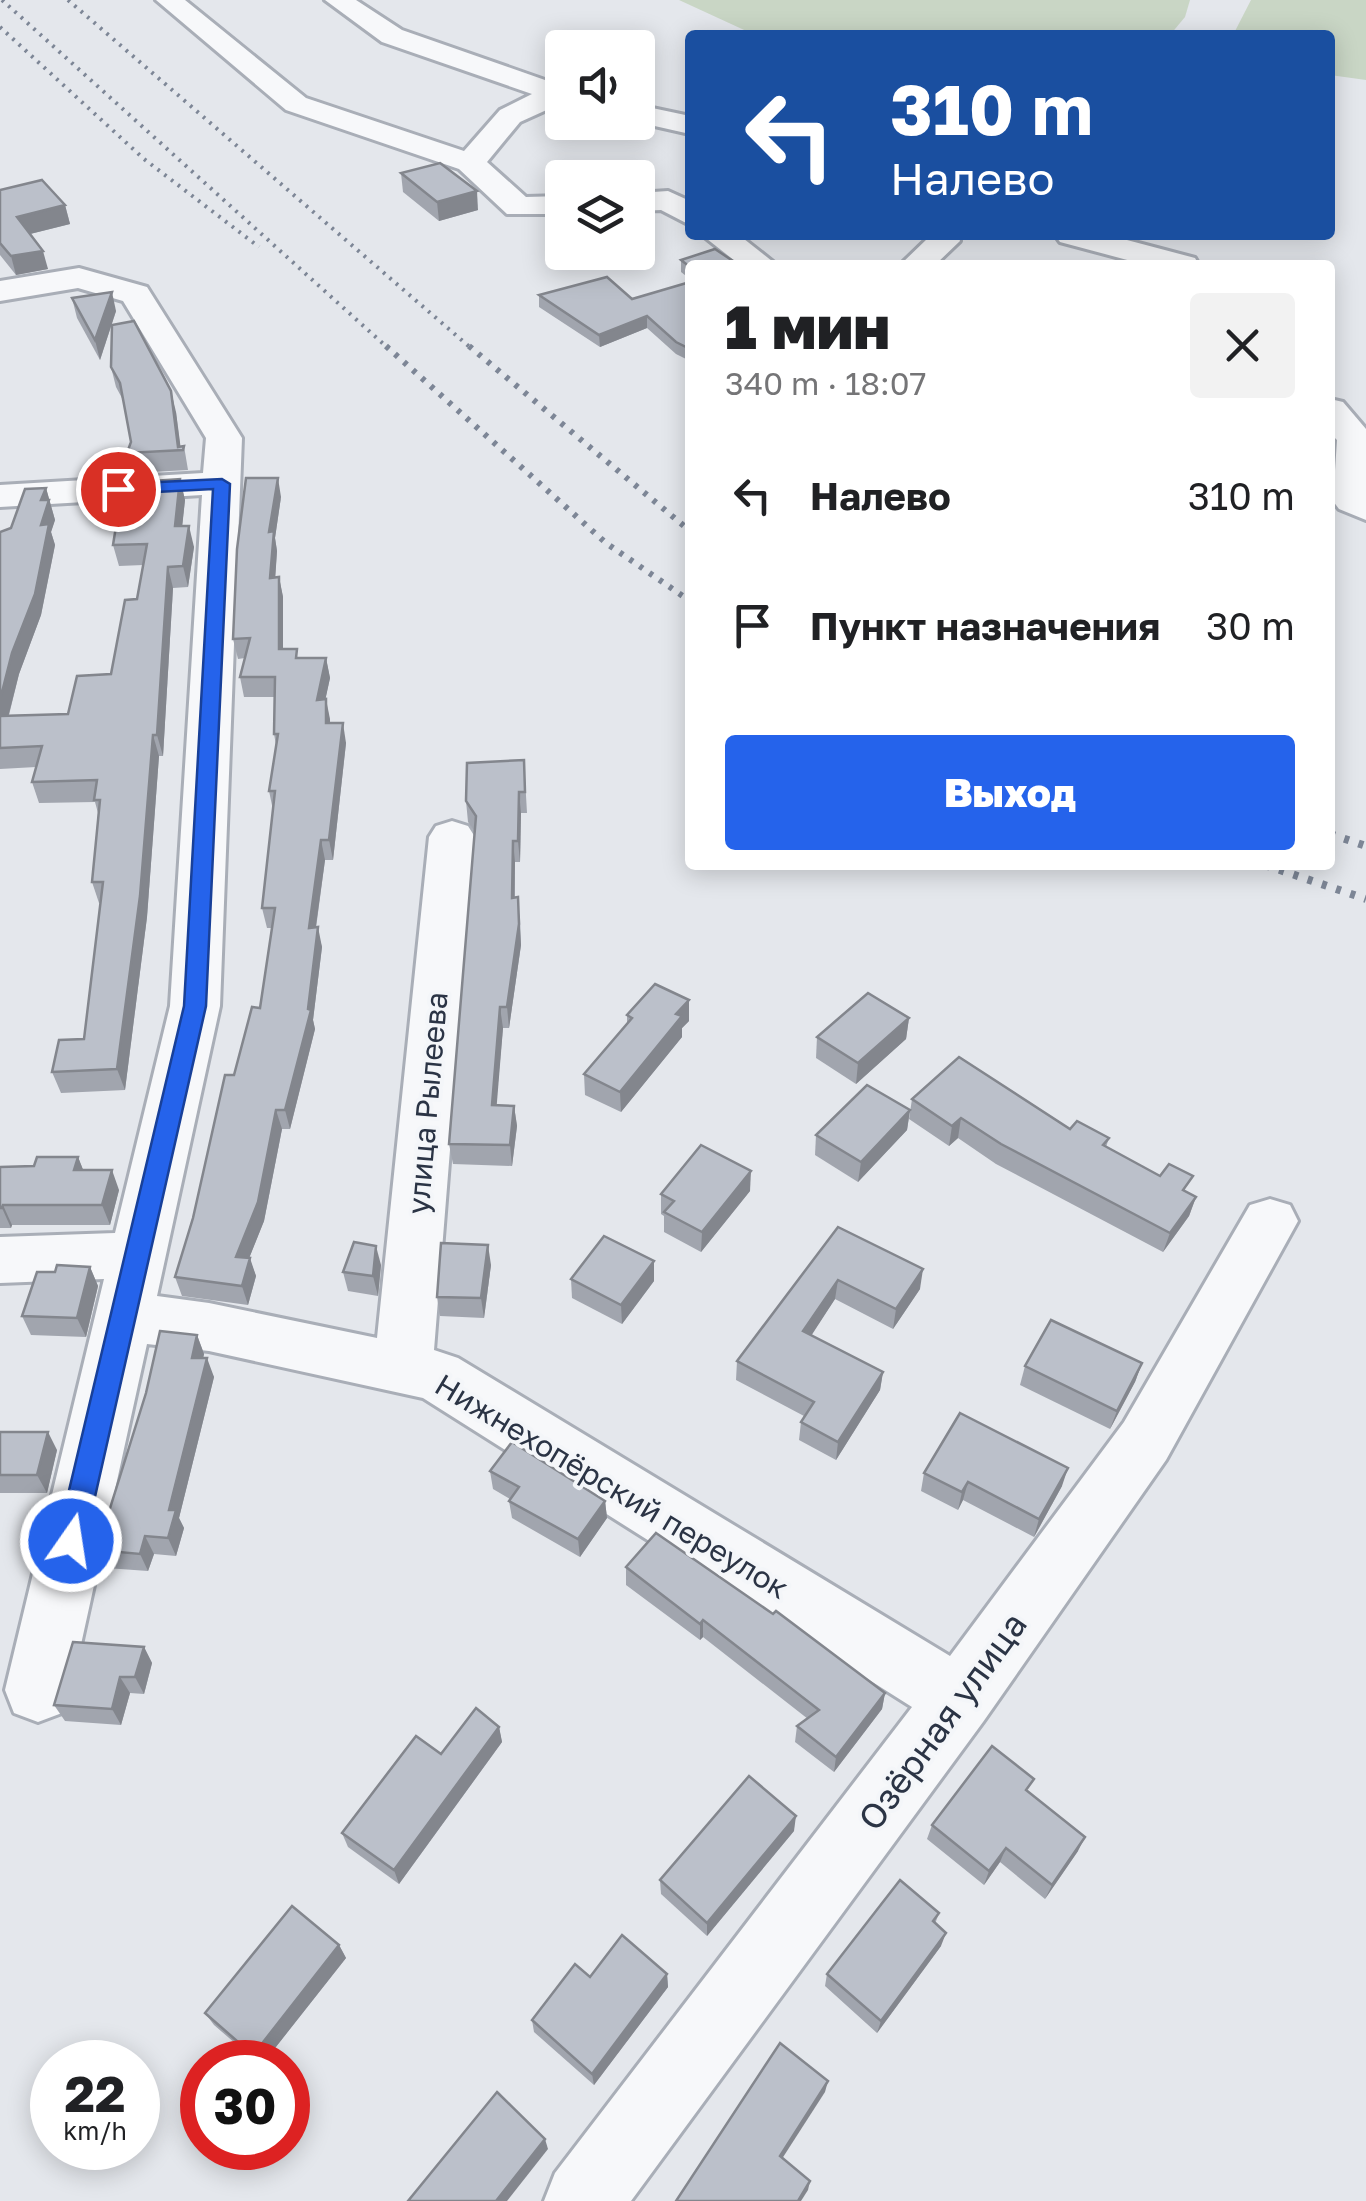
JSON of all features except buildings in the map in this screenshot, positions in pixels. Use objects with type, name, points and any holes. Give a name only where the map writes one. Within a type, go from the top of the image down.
[{"type":"street","points":[[169,0],[296,104],[470,163],[518,206],[545,205]]},
{"type":"street","points":[[338,0],[392,36],[545,89]]},
{"type":"street","points":[[470,163],[510,116],[545,101]]},
{"type":"street","points":[[655,118],[685,124]]},
{"type":"street","points":[[655,201],[668,200],[685,212]]},
{"type":"street","points":[[725,240],[755,260]]},
{"type":"street","points":[[922,260],[944,240]]},
{"type":"street","points":[[1090,240],[1165,260]]},
{"type":"street","points":[[0,291],[79,278],[135,294],[224,438],[195,1006],[38,1690]]},
{"type":"street","points":[[1335,408],[1366,410]]},
{"type":"street","points":[[1335,414],[1354,439],[1349,507]]},
{"type":"street","points":[[0,540],[7,495],[222,484]]},
{"type":"street","name":"улица Рылеева","points":[[403,1368],[452,838]]},
{"type":"street","name":"Озёрная улица","points":[[583,2201],[959,1699],[1145,1442],[1270,1221]]},
{"type":"street","points":[[0,1260],[135,1255]]},
{"type":"street","name":"Нижнехопёрский переулок","points":[[121,1316],[208,1327],[437,1376],[959,1699]]},
{"type":"green space","points":[[679,0],[1190,0],[1185,17],[1174,30],[744,30]]},
{"type":"green space","points":[[1251,0],[1366,0],[1366,80],[1335,76],[1335,30],[1236,30]]},
{"type":"railway","points":[[2,0],[389,349]]},
{"type":"railway","points":[[68,0],[472,349]]},
{"type":"railway","points":[[0,27],[144,159],[259,247]]},
{"type":"railway","points":[[386,346],[606,543],[685,598]]},
{"type":"railway","points":[[469,346],[685,527]]},
{"type":"railway","points":[[1335,836],[1366,846]]},
{"type":"railway","points":[[1280,870],[1366,899]]},
{"type":"route","points":[[71,1541],[195,1006],[222,484],[118,489]]}]
